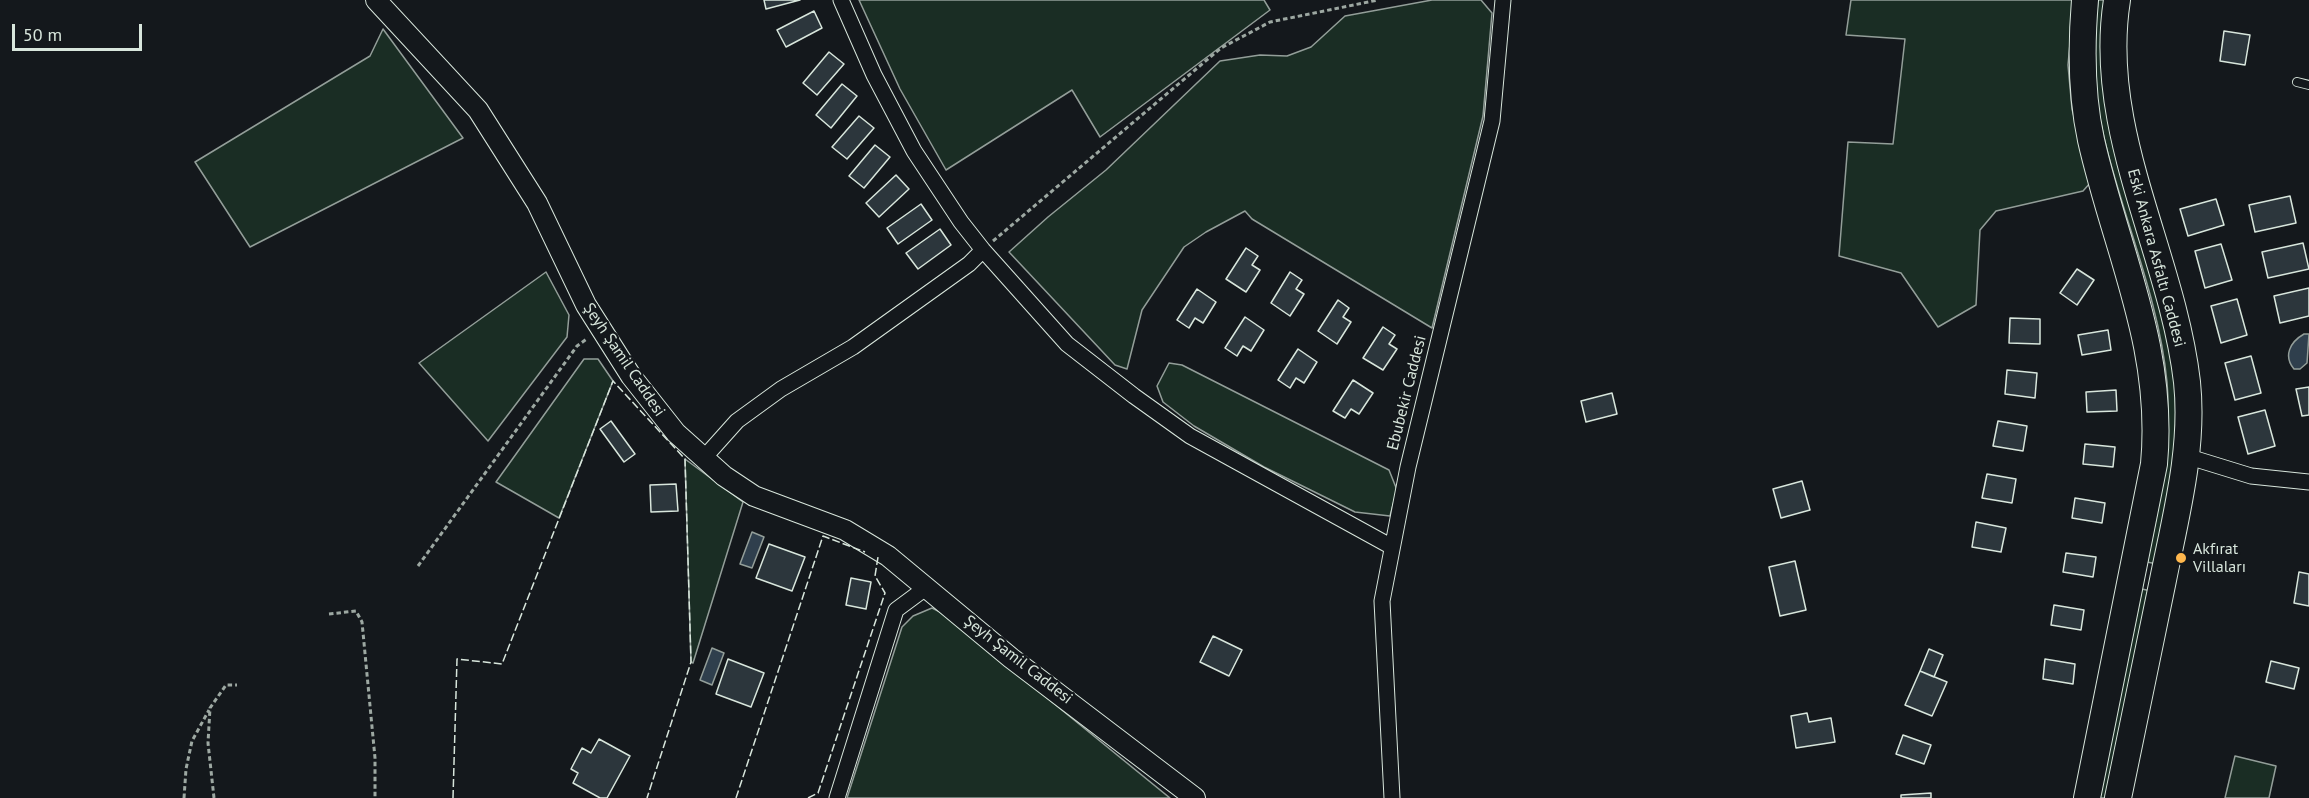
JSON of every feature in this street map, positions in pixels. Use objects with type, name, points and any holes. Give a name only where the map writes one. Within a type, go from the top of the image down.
[{"type":"main road","name":"Eski Ankara Asfaltı Caddesi","points":[[2085,0],[2081,43],[2083,90],[2089,129],[2104,192],[2136,295],[2146,337],[2154,387],[2156,441],[2154,464],[2087,798]]},
{"type":"main road","name":"Eski Ankara Asfaltı Caddesi","points":[[2117,0],[2112,45],[2117,97],[2127,152],[2173,305],[2182,344],[2188,407],[2186,456],[2118,798]]},
{"type":"street","name":"Şeyh Şamil Caddesi","points":[[376,0],[478,110],[537,203],[586,305],[631,376],[667,424],[703,459],[754,496],[857,536],[904,567],[1011,658],[1195,798]]},
{"type":"street","points":[[841,0],[874,75],[914,151],[961,222],[983,250],[1067,344],[1190,436],[1392,547]]},
{"type":"street","name":"Ebubekir Caddesi","points":[[1392,798],[1382,601],[1408,467],[1492,121],[1503,0]]},
{"type":"street","points":[[703,459],[737,421],[781,389],[853,347],[969,264],[983,250]]},
{"type":"street","points":[[2186,456],[2251,476],[2309,482]]},
{"type":"street","points":[[837,798],[896,610],[927,587]]},
{"type":"lane","points":[[2297,82],[2309,85]]},
{"type":"path","points":[[983,250],[1221,48],[1270,22],[1378,0]]},
{"type":"path","points":[[418,566],[577,346],[601,328]]},
{"type":"path","points":[[329,614],[356,611],[362,622],[375,758],[375,798]]},
{"type":"path","points":[[184,798],[192,741],[226,685],[237,685]]},
{"type":"path","points":[[210,708],[207,743],[214,798]]},
{"type":"green space","points":[[859,0],[1264,0],[1270,10],[1100,137],[1072,90],[946,170],[900,89]]},
{"type":"green space","points":[[1432,0],[1481,0],[1492,13],[1483,116],[1432,328],[1252,219],[1245,211],[1184,247],[1142,310],[1127,369],[1115,365],[1009,252],[1106,170],[1220,61],[1260,55],[1287,56],[1311,47],[1345,16]]},
{"type":"green space","points":[[1851,0],[2074,0],[2068,65],[2072,109],[2091,182],[2083,191],[1996,211],[1980,230],[1976,305],[1938,327],[1901,273],[1839,256],[1848,142],[1893,144],[1905,39],[1846,35]]},
{"type":"green space","points":[[2098,0],[2108,0],[2176,383],[2175,471],[2157,564],[2147,562],[2166,450],[2167,382],[2153,306],[2100,120],[2093,72]]},
{"type":"green space","points":[[383,29],[463,138],[250,247],[195,162],[370,56]]},
{"type":"green space","points":[[546,272],[569,315],[567,337],[488,441],[419,363]]},
{"type":"green space","points":[[584,359],[598,359],[613,381],[559,518],[496,482]]},
{"type":"green space","points":[[1169,363],[1182,365],[1389,470],[1397,490],[1390,516],[1355,512],[1264,467],[1194,426],[1163,402],[1157,386]]},
{"type":"green space","points":[[685,459],[743,502],[693,663],[691,662]]},
{"type":"green space","points":[[2142,589],[2151,591],[2108,798],[2099,798]]},
{"type":"green space","points":[[932,608],[944,614],[1170,798],[847,798],[902,627],[913,616]]},
{"type":"green space","points":[[2235,756],[2276,766],[2269,798],[2225,798]]},
{"type":"water","points":[[2304,334],[2309,334],[2307,363],[2300,369],[2294,369],[2289,359],[2290,350],[2295,341]]},
{"type":"water","points":[[752,532],[764,537],[752,568],[740,564]]},
{"type":"water","points":[[712,648],[724,653],[712,685],[700,680]]},
{"type":"building","points":[[764,0],[800,0],[766,9]]},
{"type":"building","points":[[814,11],[822,28],[786,47],[777,30]]},
{"type":"building","points":[[2224,31],[2250,35],[2245,65],[2220,61]]},
{"type":"building","points":[[829,52],[844,64],[817,95],[803,83]]},
{"type":"building","points":[[842,84],[857,96],[831,128],[816,115]]},
{"type":"building","points":[[859,116],[874,128],[847,159],[832,147]]},
{"type":"building","points":[[875,145],[890,157],[864,188],[849,176]]},
{"type":"building","points":[[896,175],[909,189],[879,217],[866,203]]},
{"type":"building","points":[[2290,196],[2296,223],[2255,232],[2249,205]]},
{"type":"building","points":[[2216,199],[2224,225],[2188,236],[2180,209]]},
{"type":"building","points":[[921,204],[932,220],[898,244],[887,228]]},
{"type":"building","points":[[940,229],[951,245],[918,269],[906,253]]},
{"type":"building","points":[[2303,243],[2309,269],[2268,278],[2262,252]]},
{"type":"building","points":[[2221,244],[2232,280],[2205,288],[2195,251]]},
{"type":"building","points":[[1246,248],[1258,256],[1252,265],[1260,270],[1246,292],[1226,279]]},
{"type":"building","points":[[2077,269],[2094,280],[2077,305],[2060,293]]},
{"type":"building","points":[[1290,272],[1302,280],[1296,289],[1304,294],[1290,316],[1271,303]]},
{"type":"building","points":[[2309,288],[2309,316],[2280,323],[2274,296]]},
{"type":"building","points":[[1197,289],[1216,302],[1203,323],[1195,318],[1189,328],[1177,320]]},
{"type":"building","points":[[2237,299],[2247,335],[2221,343],[2211,306]]},
{"type":"building","points":[[1338,300],[1349,308],[1343,317],[1351,322],[1337,344],[1318,331]]},
{"type":"building","points":[[1245,317],[1264,330],[1251,351],[1243,346],[1237,356],[1225,348]]},
{"type":"building","points":[[2010,318],[2040,319],[2040,344],[2009,343]]},
{"type":"building","points":[[1383,327],[1395,335],[1389,344],[1397,349],[1383,370],[1363,358]]},
{"type":"building","points":[[2108,330],[2111,350],[2082,355],[2078,335]]},
{"type":"building","points":[[1298,349],[1317,362],[1304,383],[1296,378],[1290,388],[1278,380]]},
{"type":"building","points":[[2251,356],[2261,393],[2235,400],[2225,363]]},
{"type":"building","points":[[2007,370],[2037,373],[2035,398],[2005,394]]},
{"type":"building","points":[[1353,380],[1373,393],[1359,414],[1351,409],[1345,418],[1333,411]]},
{"type":"building","points":[[2309,387],[2309,415],[2302,416],[2296,389]]},
{"type":"building","points":[[2116,390],[2117,411],[2087,412],[2086,392]]},
{"type":"building","points":[[1612,393],[1617,414],[1586,422],[1581,401]]},
{"type":"building","points":[[2265,410],[2275,446],[2248,454],[2238,417]]},
{"type":"building","points":[[611,421],[635,454],[624,462],[600,429]]},
{"type":"building","points":[[1998,421],[2027,426],[2023,451],[1993,446]]},
{"type":"building","points":[[2085,444],[2115,447],[2113,467],[2083,464]]},
{"type":"building","points":[[1987,474],[2016,479],[2012,503],[1982,498]]},
{"type":"building","points":[[1802,481],[1810,510],[1781,518],[1773,489]]},
{"type":"building","points":[[676,484],[678,511],[651,512],[650,485]]},
{"type":"building","points":[[2075,498],[2105,503],[2102,523],[2072,518]]},
{"type":"building","points":[[1976,522],[2006,528],[2001,552],[1972,547]]},
{"type":"building","points":[[769,544],[805,557],[792,591],[756,578]]},
{"type":"building","points":[[2066,553],[2096,557],[2093,577],[2063,572]]},
{"type":"building","points":[[1795,561],[1806,610],[1780,616],[1769,567]]},
{"type":"building","points":[[2299,572],[2309,574],[2309,606],[2294,603]]},
{"type":"building","points":[[851,578],[871,582],[866,609],[846,605]]},
{"type":"building","points":[[2054,605],[2084,610],[2081,630],[2051,625]]},
{"type":"building","points":[[1213,636],[1242,650],[1229,676],[1200,662]]},
{"type":"building","points":[[1929,649],[1943,655],[1934,677],[1920,671]]},
{"type":"building","points":[[728,659],[764,673],[751,707],[716,694]]},
{"type":"building","points":[[2045,659],[2075,664],[2073,684],[2043,679]]},
{"type":"building","points":[[2271,661],[2299,668],[2294,689],[2266,682]]},
{"type":"building","points":[[1920,671],[1947,682],[1932,716],[1905,705]]},
{"type":"building","points":[[1807,713],[1809,722],[1831,718],[1835,742],[1796,748],[1791,716]]},
{"type":"building","points":[[1903,735],[1931,745],[1924,764],[1896,754]]},
{"type":"building","points":[[599,739],[630,756],[607,798],[600,798],[573,783],[578,773],[571,769],[582,748],[591,753]]},
{"type":"building","points":[[1931,793],[1931,798],[1901,798],[1901,795]]},
{"type":"fence","points":[[453,798],[457,659],[502,664],[613,381],[685,459],[691,662],[647,798]]},
{"type":"fence","points":[[736,798],[823,536],[865,552]]},
{"type":"fence","points":[[808,798],[818,793],[885,593],[875,576],[877,556]]},
{"type":"place","name":"Akfırat Villaları","points":[[2181,558]]}]
